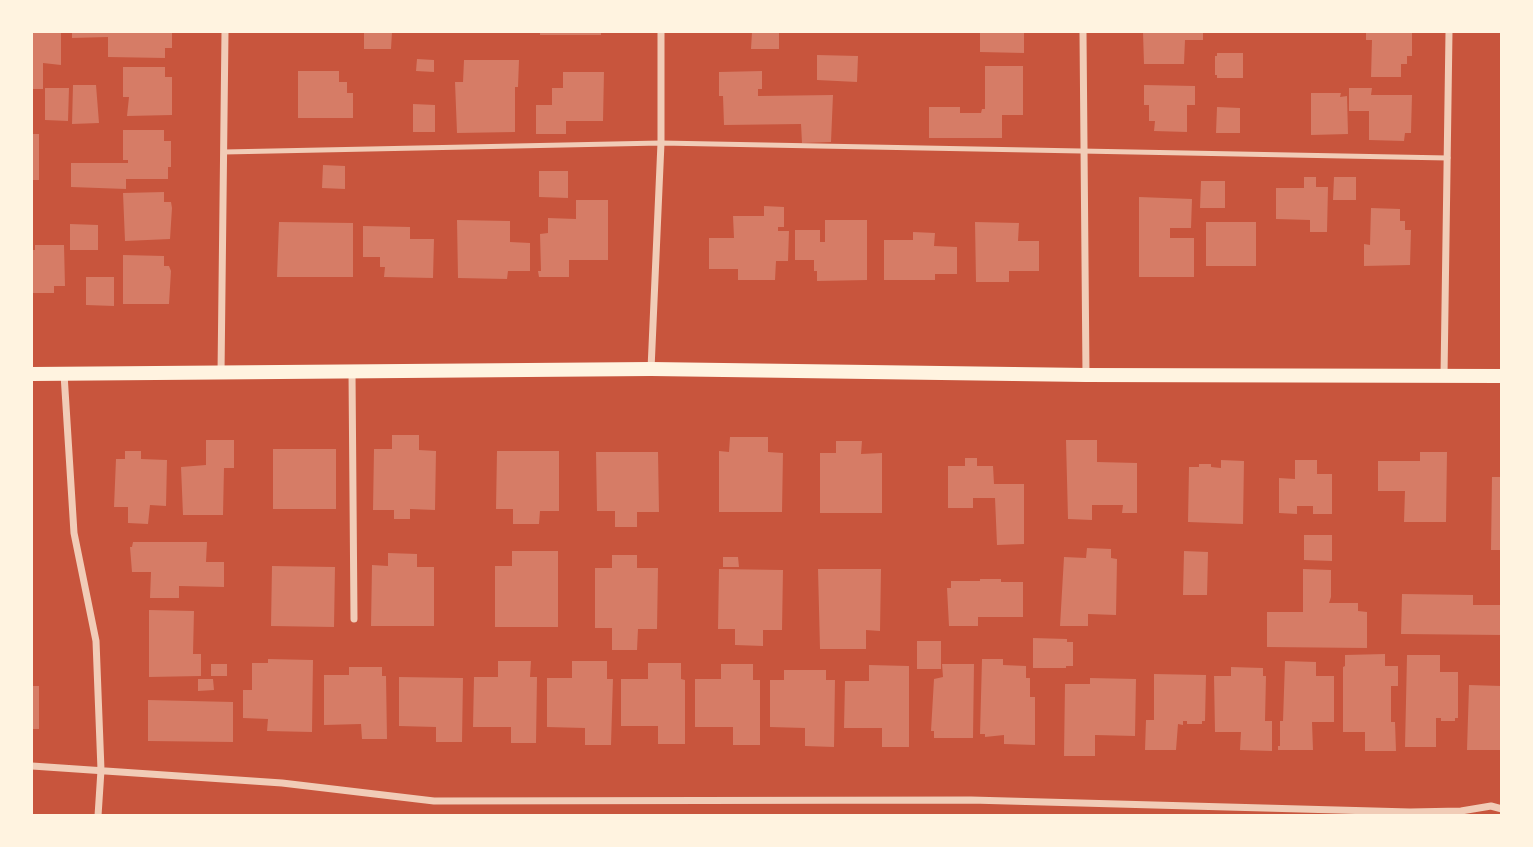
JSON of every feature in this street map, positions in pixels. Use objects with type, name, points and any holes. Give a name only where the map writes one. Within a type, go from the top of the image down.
[{"type":"main road","points":[[32,374],[650,369],[1086,375],[1502,376]]},
{"type":"street","points":[[221,374],[225,32]]},
{"type":"street","points":[[650,369],[661,143],[661,32]]},
{"type":"street","points":[[1083,32],[1086,375]]},
{"type":"street","points":[[1444,376],[1449,32]]},
{"type":"street","points":[[352,372],[354,619]]},
{"type":"street","points":[[64,374],[74,533],[96,641],[101,770],[97,816]]},
{"type":"street","points":[[32,766],[282,783],[434,801],[971,800],[1410,812],[1461,811],[1491,806],[1502,809]]},
{"type":"lane","points":[[224,152],[661,143],[1447,159]]},
{"type":"building","points":[[32,32],[61,32],[61,65],[43,63],[43,89],[32,89]]},
{"type":"building","points":[[72,32],[172,32],[172,48],[165,48],[165,58],[108,57],[108,37],[72,38]]},
{"type":"building","points":[[364,32],[392,32],[391,49],[364,49]]},
{"type":"building","points":[[540,32],[601,32],[601,35],[540,35]]},
{"type":"building","points":[[752,32],[779,32],[779,49],[751,49]]},
{"type":"building","points":[[980,32],[1024,32],[1024,53],[980,52]]},
{"type":"building","points":[[1143,32],[1203,32],[1203,40],[1185,40],[1184,64],[1144,64]]},
{"type":"building","points":[[1366,32],[1412,32],[1412,56],[1407,56],[1407,64],[1401,64],[1401,77],[1371,77],[1372,40],[1366,40]]},
{"type":"building","points":[[1217,53],[1243,53],[1243,78],[1217,78]]},
{"type":"building","points":[[817,55],[858,56],[857,82],[817,80]]},
{"type":"building","points":[[417,59],[434,60],[434,72],[416,71]]},
{"type":"building","points":[[464,60],[519,60],[518,87],[515,87],[515,132],[457,133],[455,82],[463,82]]},
{"type":"building","points":[[985,66],[1023,66],[1023,115],[1002,115],[1002,138],[929,138],[929,107],[960,107],[960,113],[981,113],[982,109],[985,109]]},
{"type":"building","points":[[123,67],[165,67],[165,77],[172,77],[172,115],[127,116],[129,97],[123,97]]},
{"type":"building","points":[[298,71],[339,71],[339,82],[347,82],[347,93],[353,93],[353,118],[298,118]]},
{"type":"building","points":[[762,71],[762,89],[758,89],[758,96],[833,95],[831,142],[802,143],[801,124],[724,125],[723,96],[719,96],[719,72]]},
{"type":"building","points":[[563,72],[604,72],[603,121],[566,121],[566,134],[536,134],[536,105],[552,105],[552,88],[563,88]]},
{"type":"building","points":[[73,85],[96,85],[99,123],[72,124]]},
{"type":"building","points":[[1144,85],[1195,86],[1195,105],[1187,105],[1187,132],[1154,131],[1155,121],[1149,121],[1149,105],[1144,105]]},
{"type":"building","points":[[45,88],[69,88],[68,121],[45,120]]},
{"type":"building","points":[[1349,88],[1372,88],[1371,95],[1412,95],[1411,133],[1405,133],[1404,141],[1369,140],[1369,111],[1349,111]]},
{"type":"building","points":[[1311,93],[1341,93],[1340,97],[1347,96],[1348,134],[1311,135]]},
{"type":"building","points":[[413,104],[435,105],[435,132],[413,132]]},
{"type":"building","points":[[1217,107],[1240,108],[1240,133],[1216,133]]},
{"type":"building","points":[[123,130],[164,130],[164,141],[171,141],[168,179],[126,179],[126,189],[71,187],[71,163],[128,163],[128,160],[123,160]]},
{"type":"building","points":[[32,134],[39,134],[39,180],[32,180]]},
{"type":"building","points":[[323,165],[345,166],[345,189],[322,188]]},
{"type":"building","points":[[539,171],[568,171],[568,198],[539,197]]},
{"type":"building","points":[[1304,177],[1316,177],[1316,187],[1328,187],[1327,232],[1310,232],[1310,220],[1276,219],[1276,188],[1304,188]]},
{"type":"building","points":[[1334,177],[1356,177],[1356,200],[1333,200]]},
{"type":"building","points":[[1201,181],[1225,181],[1225,208],[1200,208]]},
{"type":"building","points":[[164,192],[164,202],[171,202],[172,208],[170,239],[125,241],[123,193]]},
{"type":"building","points":[[1139,197],[1192,199],[1191,228],[1170,228],[1170,238],[1194,238],[1194,277],[1139,277]]},
{"type":"building","points":[[576,200],[608,200],[608,260],[569,260],[569,277],[539,277],[540,234],[548,233],[548,218],[576,219]]},
{"type":"building","points":[[764,206],[784,207],[784,227],[778,227],[778,231],[789,231],[788,261],[776,261],[775,280],[738,280],[738,269],[709,269],[709,238],[734,238],[733,216],[764,216]]},
{"type":"building","points":[[1371,208],[1400,209],[1400,221],[1405,221],[1405,230],[1411,230],[1410,265],[1364,266],[1364,244],[1370,245]]},
{"type":"building","points":[[457,220],[510,221],[510,242],[530,243],[530,271],[508,271],[507,279],[458,278]]},
{"type":"building","points":[[825,220],[867,220],[867,280],[817,281],[814,260],[795,260],[795,230],[820,230],[820,242],[825,242]]},
{"type":"building","points":[[279,222],[353,223],[353,277],[277,277]]},
{"type":"building","points":[[975,222],[1019,223],[1018,241],[1039,241],[1039,271],[1009,271],[1009,282],[976,282]]},
{"type":"building","points":[[1206,222],[1256,222],[1256,266],[1206,266]]},
{"type":"building","points":[[70,224],[98,225],[98,250],[70,250]]},
{"type":"building","points":[[363,226],[410,227],[410,239],[434,239],[433,278],[384,277],[385,267],[380,267],[380,257],[363,257]]},
{"type":"building","points":[[913,232],[935,233],[934,246],[957,247],[957,274],[935,274],[935,280],[884,280],[884,240],[913,240]]},
{"type":"building","points":[[35,245],[64,245],[65,286],[54,286],[54,293],[32,293],[32,250],[35,250]]},
{"type":"building","points":[[123,255],[164,256],[164,266],[169,266],[171,271],[169,304],[123,304]]},
{"type":"building","points":[[86,277],[114,277],[114,306],[86,305]]},
{"type":"building","points":[[392,435],[419,435],[419,450],[436,451],[435,510],[410,509],[410,519],[394,519],[394,510],[373,510],[374,449],[392,449]]},
{"type":"building","points":[[730,437],[768,437],[768,452],[783,453],[782,512],[719,512],[719,451],[729,452]]},
{"type":"building","points":[[206,440],[234,440],[234,468],[224,468],[223,515],[183,515],[181,467],[206,465]]},
{"type":"building","points":[[1066,440],[1097,440],[1097,462],[1137,463],[1137,513],[1122,513],[1123,505],[1092,505],[1092,520],[1068,519]]},
{"type":"building","points":[[836,441],[862,441],[861,454],[882,453],[882,513],[820,513],[820,453],[836,453]]},
{"type":"building","points":[[273,449],[336,449],[336,509],[273,509]]},
{"type":"building","points":[[125,451],[141,451],[141,459],[167,460],[166,506],[150,505],[148,524],[128,523],[128,507],[114,507],[116,459],[125,459]]},
{"type":"building","points":[[497,451],[559,451],[559,511],[540,511],[539,524],[513,524],[513,509],[496,509]]},
{"type":"building","points":[[596,452],[658,452],[659,512],[637,512],[637,527],[615,527],[615,511],[597,511]]},
{"type":"building","points":[[1420,452],[1447,452],[1446,522],[1404,522],[1405,491],[1378,491],[1378,461],[1420,461]]},
{"type":"building","points":[[965,458],[977,458],[977,466],[993,466],[994,484],[1024,484],[1024,544],[997,545],[995,498],[973,498],[973,508],[948,508],[948,466],[965,466]]},
{"type":"building","points":[[1221,460],[1244,461],[1243,524],[1188,522],[1189,467],[1211,464],[1211,467],[1221,468]]},
{"type":"building","points":[[1295,460],[1317,460],[1317,474],[1332,474],[1332,514],[1313,514],[1313,506],[1297,506],[1297,514],[1279,513],[1279,478],[1295,479]]},
{"type":"building","points":[[1492,477],[1502,477],[1502,550],[1491,550]]},
{"type":"building","points":[[1304,535],[1332,535],[1332,561],[1304,560]]},
{"type":"building","points":[[133,542],[207,542],[206,562],[224,562],[224,587],[179,586],[179,598],[150,598],[151,572],[132,572],[130,547]]},
{"type":"building","points":[[1087,548],[1111,549],[1111,558],[1117,559],[1116,615],[1088,614],[1088,626],[1060,626],[1064,557],[1086,558]]},
{"type":"building","points":[[512,551],[558,551],[558,627],[495,627],[495,566],[512,566]]},
{"type":"building","points":[[1184,551],[1208,552],[1207,595],[1183,595]]},
{"type":"building","points":[[388,553],[417,554],[417,567],[434,567],[434,626],[371,626],[372,565],[388,566]]},
{"type":"building","points":[[612,555],[637,555],[637,568],[658,568],[657,629],[638,629],[637,650],[612,650],[612,628],[595,628],[595,568],[612,568]]},
{"type":"building","points":[[723,557],[738,557],[739,567],[723,567]]},
{"type":"building","points":[[272,566],[335,567],[334,627],[271,626]]},
{"type":"building","points":[[719,569],[783,570],[782,630],[763,630],[763,646],[735,645],[735,629],[718,629]]},
{"type":"building","points":[[818,569],[881,569],[880,631],[866,630],[866,649],[820,649]]},
{"type":"building","points":[[1303,569],[1331,570],[1329,603],[1358,603],[1358,611],[1367,612],[1367,648],[1267,647],[1267,612],[1303,612]]},
{"type":"building","points":[[980,579],[1023,582],[1023,617],[978,617],[978,626],[949,626],[947,588],[951,588],[951,581]]},
{"type":"building","points":[[1402,594],[1473,595],[1473,605],[1502,605],[1502,635],[1401,634]]},
{"type":"building","points":[[149,610],[194,611],[193,654],[201,654],[201,676],[149,677]]},
{"type":"building","points":[[1033,638],[1067,639],[1067,642],[1073,642],[1073,666],[1033,668]]},
{"type":"building","points":[[917,641],[941,641],[941,669],[917,669]]},
{"type":"building","points":[[1385,654],[1385,666],[1398,666],[1398,686],[1391,686],[1391,722],[1395,722],[1396,751],[1365,751],[1365,732],[1343,732],[1345,655]]},
{"type":"building","points":[[1407,655],[1440,655],[1440,672],[1458,672],[1458,718],[1455,718],[1455,721],[1441,721],[1441,718],[1436,718],[1436,747],[1405,747]]},
{"type":"building","points":[[268,659],[313,660],[312,732],[267,731],[268,719],[243,718],[243,690],[252,690],[252,663],[268,663]]},
{"type":"building","points":[[982,659],[1003,659],[1003,665],[1026,666],[1026,678],[1030,678],[1030,697],[1035,697],[1035,745],[1004,744],[1004,735],[985,737],[985,734],[980,734]]},
{"type":"building","points":[[498,661],[531,661],[530,677],[537,677],[536,743],[511,743],[511,727],[473,727],[474,677],[498,677]]},
{"type":"building","points":[[572,661],[607,661],[607,679],[613,679],[611,745],[585,745],[585,728],[547,727],[547,678],[572,678]]},
{"type":"building","points":[[1285,661],[1316,662],[1316,676],[1334,676],[1334,722],[1312,722],[1313,750],[1278,750],[1280,721],[1283,721]]},
{"type":"building","points":[[648,663],[681,663],[681,679],[685,680],[685,744],[658,744],[658,726],[621,726],[621,679],[648,679]]},
{"type":"building","points":[[211,664],[227,664],[227,676],[211,676]]},
{"type":"building","points":[[721,664],[753,664],[753,680],[760,680],[760,745],[733,745],[733,727],[695,727],[695,679],[721,679]]},
{"type":"building","points":[[942,664],[974,664],[973,738],[934,738],[934,731],[931,731],[934,679],[943,677]]},
{"type":"building","points":[[869,665],[909,666],[909,747],[882,747],[882,728],[844,728],[845,681],[869,681]]},
{"type":"building","points":[[349,667],[382,667],[382,676],[386,676],[387,739],[362,739],[361,724],[324,725],[324,675],[349,675]]},
{"type":"building","points":[[1231,667],[1263,668],[1263,676],[1266,676],[1265,721],[1272,721],[1272,751],[1240,750],[1241,732],[1215,732],[1214,676],[1231,676]]},
{"type":"building","points":[[784,670],[826,670],[826,680],[835,680],[834,747],[805,746],[805,728],[770,727],[770,680],[784,680]]},
{"type":"building","points":[[1154,674],[1206,675],[1205,721],[1202,721],[1202,724],[1187,724],[1187,721],[1183,721],[1183,725],[1178,724],[1176,750],[1145,750],[1146,720],[1154,720]]},
{"type":"building","points":[[399,677],[463,678],[462,742],[436,742],[436,727],[399,726]]},
{"type":"building","points":[[1090,678],[1136,679],[1135,736],[1095,735],[1095,756],[1064,756],[1065,684],[1090,684]]},
{"type":"building","points":[[198,679],[213,679],[214,690],[198,691]]},
{"type":"building","points":[[1469,685],[1502,686],[1500,750],[1467,750]]},
{"type":"building","points":[[32,686],[39,686],[39,729],[32,729]]},
{"type":"building","points":[[148,700],[233,702],[233,742],[148,741]]}]
